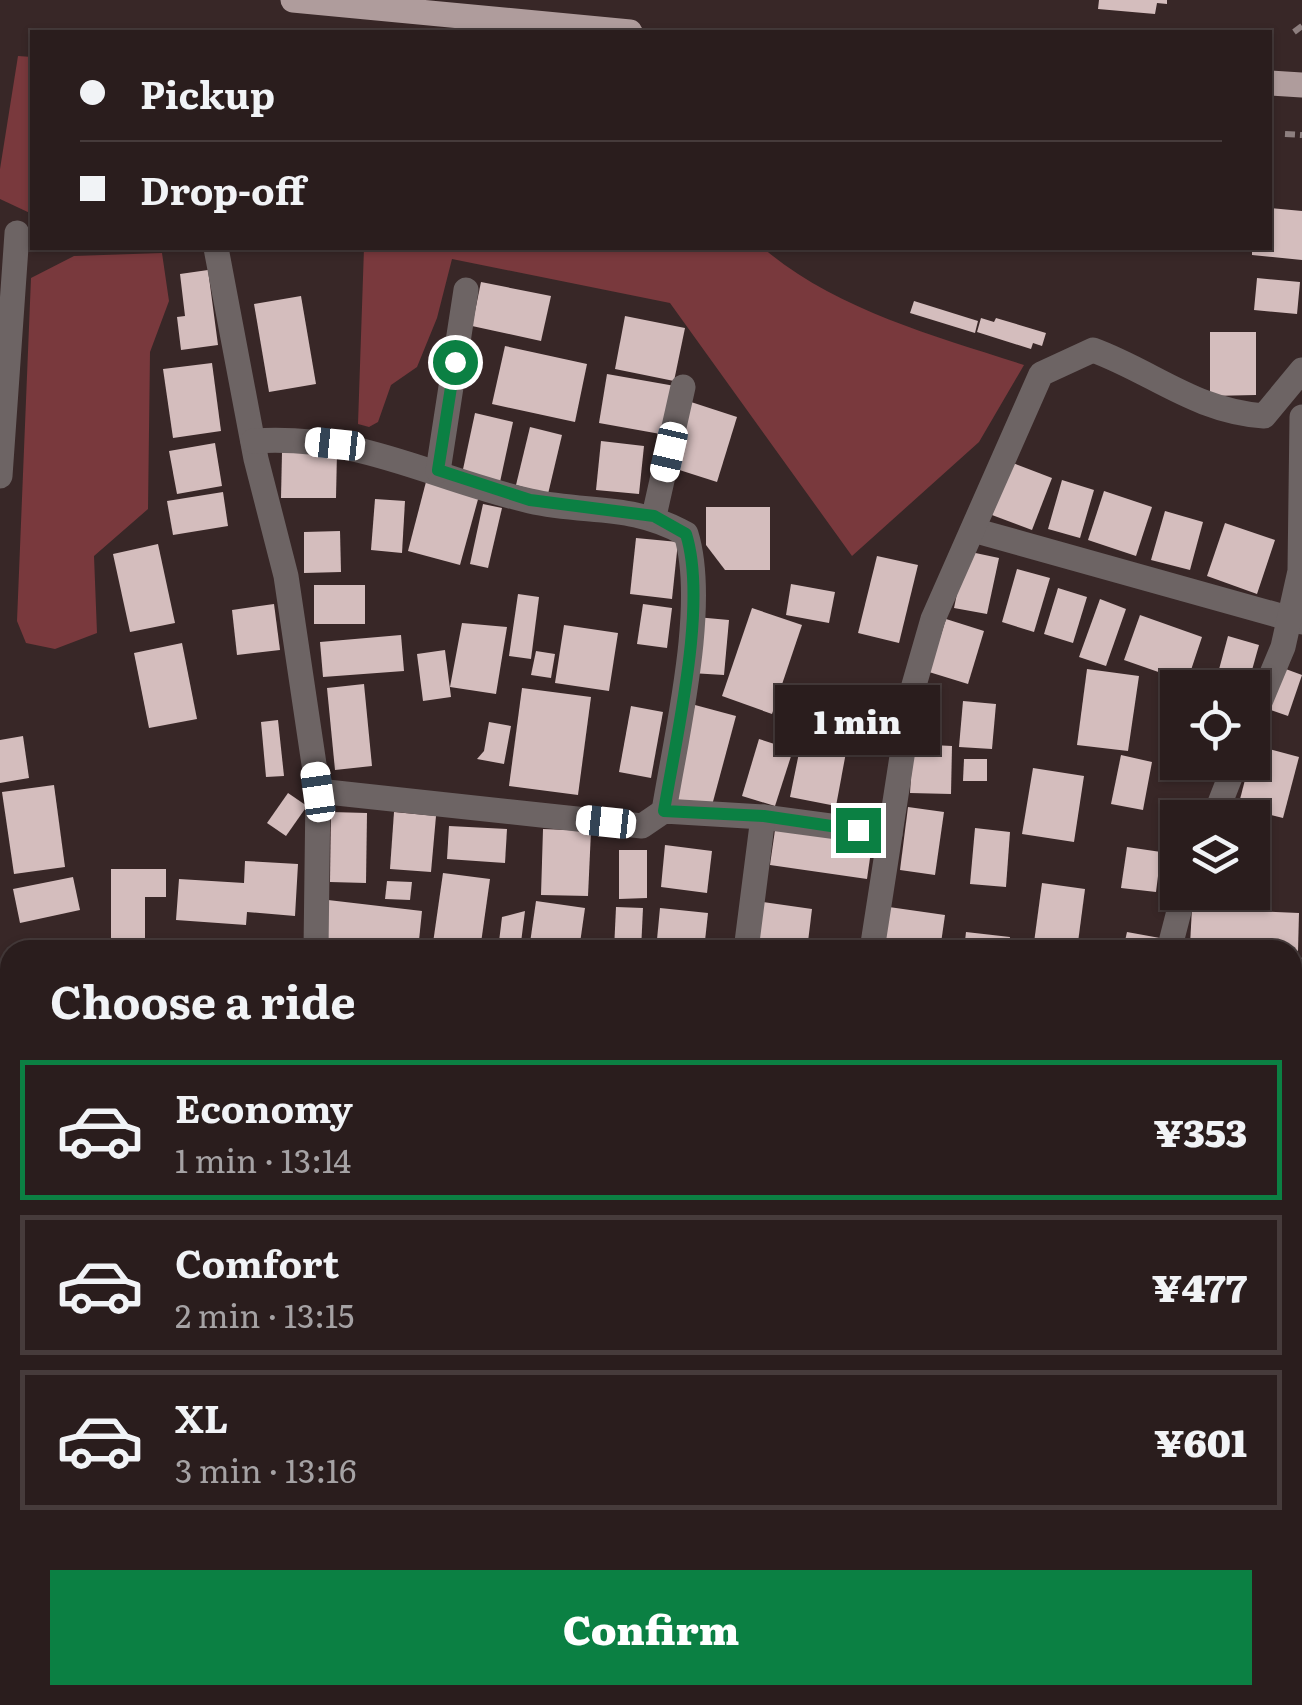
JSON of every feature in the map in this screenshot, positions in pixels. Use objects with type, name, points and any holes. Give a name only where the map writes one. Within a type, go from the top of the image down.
[{"type":"main road","points":[[294,0],[454,25],[580,30]]},
{"type":"main road","points":[[1272,83],[1302,85]]},
{"type":"street","points":[[0,476],[14,231]]},
{"type":"street","points":[[216,250],[253,441],[286,576],[318,792],[316,940]]},
{"type":"street","points":[[438,470],[466,290]]},
{"type":"street","points":[[874,940],[917,674],[932,620],[1041,374],[1092,350],[1175,393],[1240,414],[1264,416],[1302,370]]},
{"type":"street","points":[[654,516],[683,387]]},
{"type":"street","points":[[1270,680],[1296,621],[1302,417]]},
{"type":"street","points":[[253,441],[288,439],[335,444],[438,470],[530,500],[654,516],[686,534],[695,563],[684,687],[664,811]]},
{"type":"street","points":[[974,530],[1296,621]]},
{"type":"street","points":[[318,792],[642,826],[664,811],[764,816],[890,834]]},
{"type":"street","points":[[747,940],[764,816]]},
{"type":"street","points":[[1172,940],[1179,910]]},
{"type":"path","points":[[1294,32],[1302,26]]},
{"type":"path","points":[[1285,134],[1302,136]]},
{"type":"shaded area","points":[[18,56],[30,57],[30,213],[0,199],[0,169]]},
{"type":"shaded area","points":[[364,250],[766,250],[792,270],[854,305],[1024,365],[979,442],[852,556],[670,303],[452,259],[437,318],[417,367],[391,385],[378,422],[369,427],[358,424]]},
{"type":"shaded area","points":[[162,253],[169,301],[150,352],[148,509],[94,556],[97,633],[55,649],[26,643],[17,621],[31,278],[74,256]]},
{"type":"building","points":[[1099,0],[1167,0],[1167,4],[1157,3],[1155,14],[1098,9]]},
{"type":"building","points":[[1272,208],[1302,211],[1302,260],[1252,255],[1252,250],[1272,250]]},
{"type":"building","points":[[208,270],[218,345],[181,350],[177,317],[185,316],[180,274]]},
{"type":"building","points":[[1257,278],[1300,282],[1297,314],[1254,310]]},
{"type":"building","points":[[481,282],[551,296],[541,341],[472,326]]},
{"type":"building","points":[[301,296],[316,384],[269,392],[254,304]]},
{"type":"building","points":[[914,301],[978,321],[975,333],[910,313]]},
{"type":"building","points":[[625,316],[685,328],[674,381],[615,369]]},
{"type":"building","points":[[981,318],[994,322],[996,318],[1046,333],[1042,346],[1033,343],[1031,349],[977,332]]},
{"type":"building","points":[[1210,332],[1256,332],[1256,395],[1210,396]]},
{"type":"building","points":[[505,346],[587,364],[575,422],[492,404]]},
{"type":"building","points":[[212,363],[221,431],[173,438],[163,369]]},
{"type":"building","points":[[607,374],[675,386],[666,435],[599,423]]},
{"type":"building","points":[[691,402],[737,417],[717,482],[670,467]]},
{"type":"building","points":[[475,413],[513,422],[500,482],[462,474]]},
{"type":"building","points":[[530,427],[562,435],[548,494],[516,485]]},
{"type":"building","points":[[601,441],[644,446],[639,494],[596,490]]},
{"type":"building","points":[[215,443],[222,486],[177,494],[169,451]]},
{"type":"building","points":[[282,452],[337,452],[336,498],[281,498]]},
{"type":"building","points":[[1013,463],[1052,478],[1032,530],[992,515]]},
{"type":"building","points":[[427,478],[480,492],[460,565],[408,551]]},
{"type":"building","points":[[1062,480],[1094,490],[1080,538],[1048,529]]},
{"type":"building","points":[[1104,491],[1152,507],[1136,556],[1088,540]]},
{"type":"building","points":[[223,492],[228,526],[173,535],[167,501]]},
{"type":"building","points":[[375,499],[405,501],[402,553],[371,550]]},
{"type":"building","points":[[483,504],[502,508],[488,568],[470,564]]},
{"type":"building","points":[[706,507],[770,507],[770,570],[725,570],[706,545]]},
{"type":"building","points":[[1165,511],[1203,522],[1190,570],[1151,560]]},
{"type":"building","points":[[1225,523],[1275,540],[1257,594],[1207,576]]},
{"type":"building","points":[[340,531],[341,572],[304,573],[304,532]]},
{"type":"building","points":[[636,538],[678,542],[672,599],[630,594]]},
{"type":"building","points":[[158,544],[175,623],[130,632],[113,554]]},
{"type":"building","points":[[966,551],[999,558],[987,614],[954,608]]},
{"type":"building","points":[[877,556],[918,565],[899,643],[858,633]]},
{"type":"building","points":[[1017,569],[1050,578],[1034,632],[1002,622]]},
{"type":"building","points":[[791,584],[835,592],[829,623],[786,615]]},
{"type":"building","points":[[314,585],[365,585],[365,624],[314,624]]},
{"type":"building","points":[[1058,588],[1087,597],[1073,643],[1044,634]]},
{"type":"building","points":[[518,594],[539,597],[531,659],[509,656]]},
{"type":"building","points":[[1100,599],[1126,609],[1106,666],[1079,657]]},
{"type":"building","points":[[274,604],[280,650],[237,655],[232,610]]},
{"type":"building","points":[[643,604],[672,608],[667,648],[637,644]]},
{"type":"building","points":[[752,608],[802,625],[772,714],[722,696]]},
{"type":"building","points":[[1140,615],[1202,637],[1191,670],[1160,673],[1124,660]]},
{"type":"building","points":[[696,617],[729,620],[724,675],[691,673]]},
{"type":"building","points":[[946,619],[984,631],[968,684],[929,672]]},
{"type":"building","points":[[462,623],[507,627],[496,694],[450,687]]},
{"type":"building","points":[[564,625],[618,633],[609,691],[555,683]]},
{"type":"building","points":[[401,635],[404,671],[323,677],[320,642]]},
{"type":"building","points":[[1228,636],[1259,645],[1252,670],[1219,670]]},
{"type":"building","points":[[182,643],[197,719],[149,728],[134,653]]},
{"type":"building","points":[[445,650],[451,697],[423,701],[417,654]]},
{"type":"building","points":[[536,651],[555,654],[551,678],[531,675]]},
{"type":"building","points":[[1283,668],[1302,675],[1288,716],[1270,710]]},
{"type":"building","points":[[1087,669],[1139,676],[1128,751],[1077,745]]},
{"type":"building","points":[[364,684],[372,766],[335,770],[327,688]]},
{"type":"building","points":[[522,688],[591,697],[578,795],[509,786]]},
{"type":"building","points":[[963,701],[996,704],[992,749],[959,747]]},
{"type":"building","points":[[695,705],[736,716],[711,809],[670,798]]},
{"type":"building","points":[[631,706],[663,712],[651,778],[619,772]]},
{"type":"building","points":[[278,720],[284,776],[266,777],[261,722]]},
{"type":"building","points":[[489,722],[511,726],[504,764],[477,759],[484,751]]},
{"type":"building","points":[[23,736],[29,778],[0,783],[0,740]]},
{"type":"building","points":[[802,738],[847,747],[836,806],[790,797]]},
{"type":"building","points":[[759,739],[793,750],[775,806],[742,796]]},
{"type":"building","points":[[913,744],[952,746],[951,794],[910,793]]},
{"type":"building","points":[[1270,749],[1299,757],[1283,818],[1270,815],[1270,800],[1240,800],[1245,780],[1270,780]]},
{"type":"building","points":[[1121,755],[1152,762],[1143,810],[1111,804]]},
{"type":"building","points":[[964,759],[987,759],[987,781],[963,781]]},
{"type":"building","points":[[1033,768],[1084,776],[1074,842],[1022,834]]},
{"type":"building","points":[[54,785],[65,867],[14,874],[2,792]]},
{"type":"building","points":[[288,793],[307,806],[286,836],[267,823]]},
{"type":"building","points":[[908,807],[944,812],[935,875],[900,870]]},
{"type":"building","points":[[331,812],[367,813],[366,883],[330,882]]},
{"type":"building","points":[[394,812],[436,816],[431,872],[390,869]]},
{"type":"building","points":[[776,823],[873,837],[867,879],[770,865]]},
{"type":"building","points":[[449,826],[507,829],[505,863],[447,859]]},
{"type":"building","points":[[975,828],[1010,832],[1006,887],[970,884]]},
{"type":"building","points":[[543,829],[591,831],[588,896],[541,895]]},
{"type":"building","points":[[665,845],[712,851],[707,893],[661,887]]},
{"type":"building","points":[[1127,847],[1160,852],[1156,892],[1121,888]]},
{"type":"building","points":[[619,850],[647,850],[647,898],[619,899]]},
{"type":"building","points":[[245,861],[298,864],[295,916],[247,912],[246,925],[176,920],[179,879],[244,883]]},
{"type":"building","points":[[111,869],[166,869],[166,897],[145,897],[145,940],[111,940]]},
{"type":"building","points":[[443,873],[490,879],[481,940],[433,940]]},
{"type":"building","points":[[73,877],[80,910],[20,923],[13,889]]},
{"type":"building","points":[[387,881],[412,882],[410,900],[385,899]]},
{"type":"building","points":[[1042,883],[1085,889],[1078,940],[1034,940]]},
{"type":"building","points":[[328,900],[422,911],[419,940],[323,940]]},
{"type":"building","points":[[536,901],[585,908],[580,940],[530,940]]},
{"type":"building","points":[[763,902],[812,909],[808,940],[758,940]]},
{"type":"building","points":[[616,907],[643,908],[641,940],[614,940]]},
{"type":"building","points":[[889,907],[945,915],[941,940],[884,940]]},
{"type":"building","points":[[660,908],[708,913],[705,940],[657,940]]},
{"type":"building","points":[[1192,910],[1299,913],[1298,940],[1190,940]]},
{"type":"building","points":[[525,911],[521,940],[499,940],[502,917]]},
{"type":"building","points":[[966,932],[1010,937],[1010,940],[965,940]]},
{"type":"building","points":[[1127,932],[1160,938],[1160,940],[1125,940]]},
{"type":"route","points":[[455,362],[438,470],[530,500],[654,516],[686,534],[695,563],[684,687],[664,811],[764,816],[858,830]]}]
